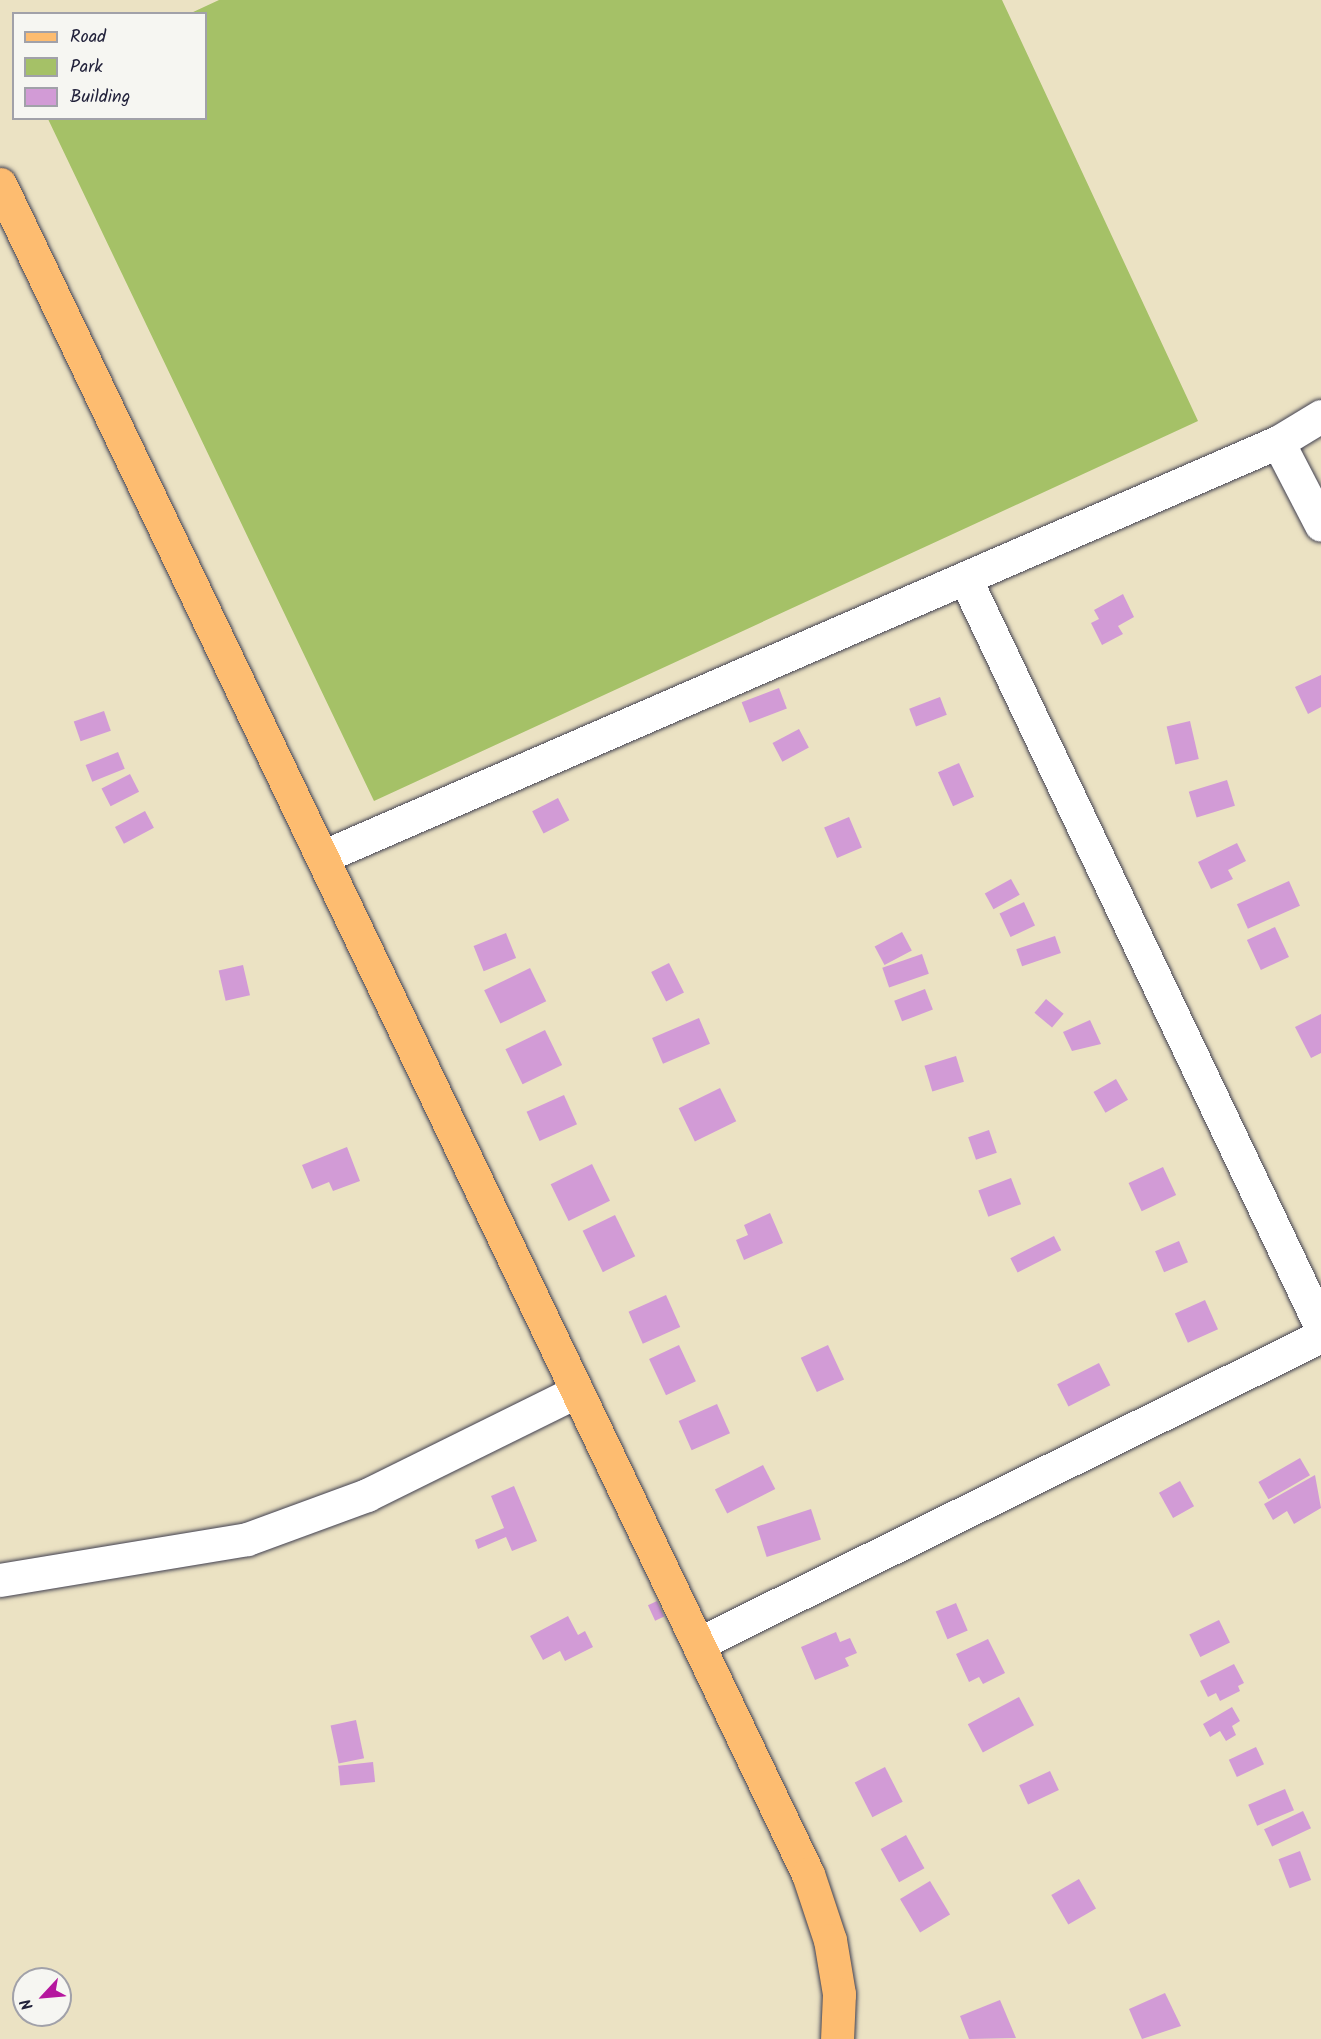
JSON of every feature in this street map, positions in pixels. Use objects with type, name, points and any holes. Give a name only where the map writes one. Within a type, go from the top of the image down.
[{"type":"main road","points":[[0,184],[808,1874],[831,1940],[839,1994],[837,2039]]},
{"type":"street","points":[[322,857],[1278,442],[1321,416]]},
{"type":"street","points":[[1278,442],[1321,525]]},
{"type":"street","points":[[965,578],[1321,1327]]},
{"type":"street","points":[[698,1644],[1321,1336]]},
{"type":"street","points":[[0,1580],[247,1539],[367,1495],[577,1391]]},
{"type":"green space","points":[[219,0],[1002,0],[1198,421],[374,801],[48,120],[207,120],[207,12],[193,12]]},
{"type":"building","points":[[1123,594],[1134,617],[1118,626],[1123,634],[1102,645],[1091,623],[1099,619],[1094,610]]},
{"type":"building","points":[[1321,675],[1321,707],[1308,714],[1295,687]]},
{"type":"building","points":[[779,688],[787,709],[750,723],[742,702]]},
{"type":"building","points":[[940,697],[947,715],[916,727],[909,709]]},
{"type":"building","points":[[104,711],[111,731],[81,741],[74,721]]},
{"type":"building","points":[[1190,721],[1199,759],[1175,764],[1167,726]]},
{"type":"building","points":[[799,729],[809,748],[782,762],[773,743]]},
{"type":"building","points":[[118,752],[125,769],[92,782],[86,765]]},
{"type":"building","points":[[959,763],[974,797],[953,806],[938,772]]},
{"type":"building","points":[[130,774],[139,792],[111,806],[101,789]]},
{"type":"building","points":[[1227,780],[1235,806],[1197,818],[1189,792]]},
{"type":"building","points":[[558,798],[569,820],[544,833],[532,811]]},
{"type":"building","points":[[145,811],[154,828],[124,844],[115,827]]},
{"type":"building","points":[[849,817],[862,847],[837,858],[824,828]]},
{"type":"building","points":[[1237,843],[1246,861],[1228,870],[1233,879],[1211,889],[1198,862]]},
{"type":"building","points":[[1011,879],[1020,895],[993,909],[985,894]]},
{"type":"building","points":[[1289,881],[1300,906],[1248,929],[1237,904]]},
{"type":"building","points":[[1024,902],[1035,926],[1011,937],[1000,913]]},
{"type":"building","points":[[1275,927],[1289,957],[1261,970],[1247,940]]},
{"type":"building","points":[[902,932],[912,951],[884,965],[875,947]]},
{"type":"building","points":[[506,933],[516,958],[484,971],[474,946]]},
{"type":"building","points":[[1055,936],[1061,953],[1022,966],[1016,949]]},
{"type":"building","points":[[922,954],[929,974],[889,988],[882,968]]},
{"type":"building","points":[[669,963],[684,992],[666,1001],[651,972]]},
{"type":"building","points":[[243,965],[250,995],[226,1001],[219,971]]},
{"type":"building","points":[[530,968],[546,1001],[500,1024],[484,990]]},
{"type":"building","points":[[925,989],[933,1010],[902,1021],[894,1001]]},
{"type":"building","points":[[1046,999],[1064,1014],[1052,1028],[1034,1013]]},
{"type":"building","points":[[1321,1014],[1321,1053],[1311,1058],[1295,1027]]},
{"type":"building","points":[[699,1018],[710,1044],[663,1064],[652,1038]]},
{"type":"building","points":[[1090,1020],[1101,1044],[1072,1051],[1063,1032]]},
{"type":"building","points":[[545,1030],[562,1065],[523,1084],[505,1049]]},
{"type":"building","points":[[956,1056],[964,1082],[932,1091],[924,1066]]},
{"type":"building","points":[[1116,1079],[1128,1100],[1105,1113],[1093,1092]]},
{"type":"building","points":[[720,1088],[736,1121],[695,1141],[679,1108]]},
{"type":"building","points":[[564,1095],[577,1124],[540,1141],[527,1112]]},
{"type":"building","points":[[989,1130],[997,1153],[976,1160],[968,1137]]},
{"type":"building","points":[[347,1147],[360,1181],[333,1191],[329,1182],[312,1189],[302,1165]]},
{"type":"building","points":[[592,1164],[610,1201],[569,1221],[551,1184]]},
{"type":"building","points":[[1163,1167],[1176,1195],[1142,1211],[1129,1183]]},
{"type":"building","points":[[1011,1178],[1021,1204],[988,1217],[978,1191]]},
{"type":"building","points":[[770,1213],[783,1243],[744,1260],[736,1240],[748,1235],[744,1225]]},
{"type":"building","points":[[615,1215],[635,1256],[603,1272],[583,1231]]},
{"type":"building","points":[[1054,1236],[1061,1250],[1018,1273],[1010,1258]]},
{"type":"building","points":[[1179,1241],[1188,1262],[1164,1272],[1155,1251]]},
{"type":"building","points":[[666,1295],[680,1327],[643,1344],[629,1312]]},
{"type":"building","points":[[1205,1300],[1218,1329],[1188,1343],[1175,1313]]},
{"type":"building","points":[[679,1345],[696,1381],[666,1395],[649,1359]]},
{"type":"building","points":[[828,1345],[844,1379],[817,1392],[801,1358]]},
{"type":"building","points":[[1099,1363],[1110,1385],[1068,1407],[1057,1384]]},
{"type":"building","points":[[717,1404],[730,1433],[692,1450],[679,1421]]},
{"type":"building","points":[[1300,1458],[1310,1475],[1268,1499],[1258,1482]]},
{"type":"building","points":[[763,1465],[775,1489],[727,1514],[715,1490]]},
{"type":"building","points":[[1315,1475],[1321,1508],[1294,1524],[1287,1511],[1273,1520],[1264,1504]]},
{"type":"building","points":[[1180,1481],[1194,1506],[1173,1518],[1159,1493]]},
{"type":"building","points":[[514,1486],[537,1541],[512,1551],[506,1537],[478,1549],[475,1540],[504,1528],[491,1496]]},
{"type":"building","points":[[811,1509],[821,1539],[767,1557],[757,1527]]},
{"type":"building","points":[[657,1601],[664,1616],[655,1621],[648,1605]]},
{"type":"building","points":[[956,1603],[968,1631],[947,1639],[936,1612]]},
{"type":"building","points":[[568,1616],[578,1635],[585,1631],[593,1647],[565,1661],[560,1651],[543,1660],[530,1636]]},
{"type":"building","points":[[1219,1620],[1230,1642],[1200,1657],[1189,1634]]},
{"type":"building","points":[[836,1632],[840,1642],[850,1638],[857,1653],[845,1658],[849,1666],[815,1680],[801,1647]]},
{"type":"building","points":[[988,1639],[1005,1673],[983,1684],[979,1677],[969,1682],[956,1654]]},
{"type":"building","points":[[1234,1664],[1244,1683],[1238,1686],[1240,1691],[1220,1701],[1216,1693],[1208,1697],[1200,1681]]},
{"type":"building","points":[[1019,1697],[1034,1725],[983,1752],[968,1724]]},
{"type":"building","points":[[1232,1707],[1240,1721],[1232,1726],[1236,1735],[1226,1741],[1220,1731],[1210,1737],[1203,1724]]},
{"type":"building","points":[[356,1720],[364,1758],[339,1764],[331,1725]]},
{"type":"building","points":[[1256,1747],[1264,1764],[1237,1777],[1229,1760]]},
{"type":"building","points":[[373,1762],[375,1782],[340,1786],[338,1766]]},
{"type":"building","points":[[885,1767],[903,1802],[872,1817],[855,1782]]},
{"type":"building","points":[[1050,1771],[1059,1790],[1028,1804],[1019,1785]]},
{"type":"building","points":[[1285,1789],[1294,1810],[1257,1826],[1248,1805]]},
{"type":"building","points":[[1303,1811],[1311,1828],[1272,1846],[1264,1829]]},
{"type":"building","points":[[906,1835],[924,1868],[899,1882],[881,1849]]},
{"type":"building","points":[[1300,1851],[1311,1880],[1290,1888],[1279,1859]]},
{"type":"building","points":[[1079,1879],[1096,1908],[1068,1924],[1051,1895]]},
{"type":"building","points":[[930,1881],[950,1914],[920,1932],[900,1899]]},
{"type":"building","points":[[1165,1993],[1181,2026],[1142,2039],[1129,2009]]},
{"type":"building","points":[[1000,2000],[1016,2038],[969,2039],[960,2016]]}]
